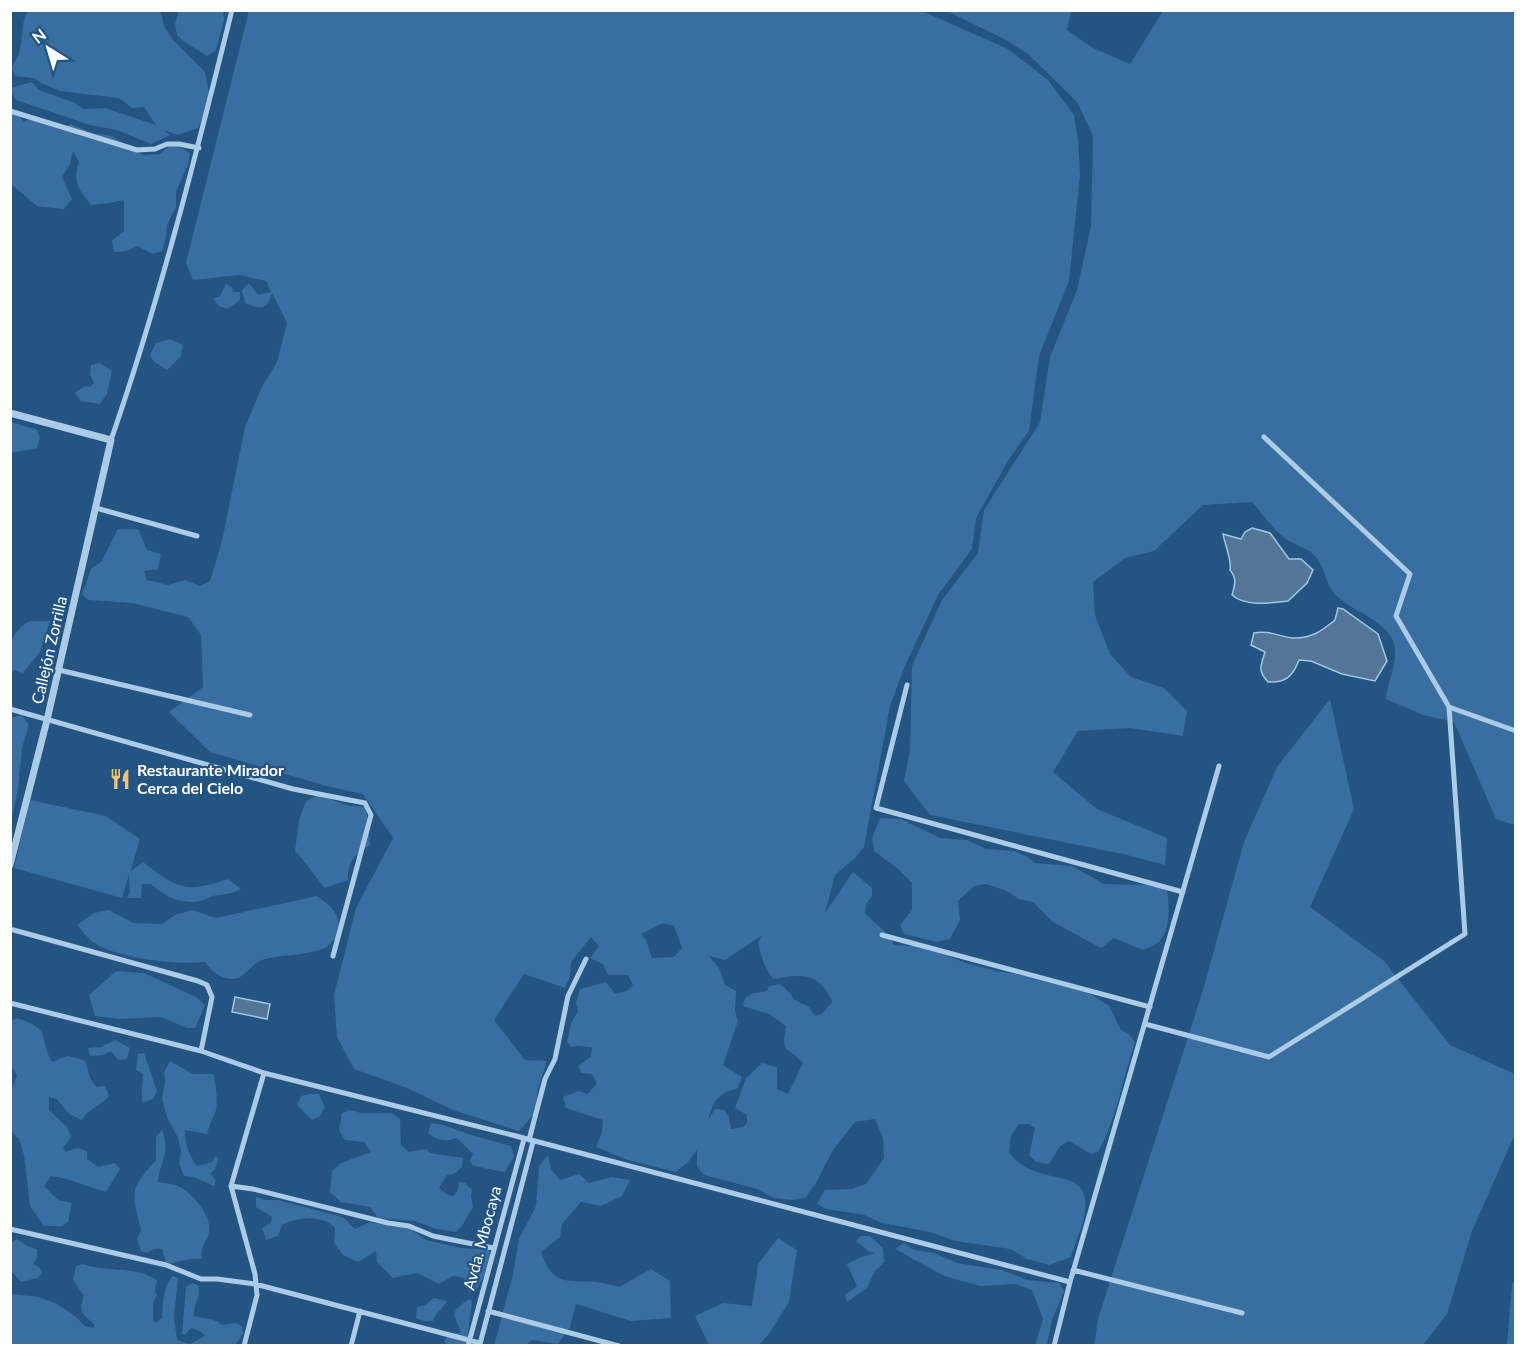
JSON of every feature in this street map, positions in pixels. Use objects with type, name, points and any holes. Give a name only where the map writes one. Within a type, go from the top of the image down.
[{"type":"street","points":[[10,413],[111,440],[128,392],[199,148],[232,10]]},
{"type":"street","points":[[10,111],[137,150],[154,149],[167,144],[199,148]]},
{"type":"street","points":[[1145,1024],[1269,1057],[1465,934],[1449,707],[1396,616],[1410,574],[1264,437]]},
{"type":"street","name":"Callejón Zorrilla","points":[[10,865],[47,720],[111,440]]},
{"type":"street","points":[[96,508],[197,536]]},
{"type":"street","points":[[58,670],[250,716]]},
{"type":"street","points":[[907,685],[876,808],[1183,892]]},
{"type":"street","points":[[1449,707],[1515,731]]},
{"type":"street","points":[[10,709],[293,789],[365,803],[371,815],[333,956]]},
{"type":"street","points":[[1054,1346],[1070,1282],[1219,766]]},
{"type":"street","points":[[10,929],[207,985],[212,997],[201,1051]]},
{"type":"street","points":[[882,935],[1150,1007]]},
{"type":"street","points":[[10,1229],[166,1265],[201,1279],[255,1284],[479,1344],[528,1140],[545,1079],[555,1059],[568,996],[586,960]]},
{"type":"street","points":[[10,1003],[201,1051],[264,1073],[1070,1282]]},
{"type":"street","points":[[244,1346],[257,1295],[255,1274],[231,1186],[264,1073]]},
{"type":"street","name":"Avda. Mbocaya","points":[[469,1343],[493,1248],[528,1140]]},
{"type":"street","points":[[231,1186],[253,1189],[409,1227],[433,1236],[493,1248]]},
{"type":"street","points":[[1074,1270],[1242,1313]]},
{"type":"street","points":[[351,1346],[360,1311]]},
{"type":"street","points":[[488,1311],[619,1346]]},
{"type":"shaded area","points":[[28,11],[160,11],[165,28],[173,40],[205,72],[210,100],[198,128],[178,135],[164,130],[170,135],[151,144],[117,130],[90,125],[16,100],[10,88],[32,82],[39,90],[75,103],[83,109],[105,108],[156,125],[144,107],[132,108],[119,98],[60,91],[34,78],[15,76],[12,67],[18,55]]},
{"type":"shaded area","points":[[179,11],[223,11],[224,20],[216,50],[207,56],[177,35],[175,24]]},
{"type":"shaded area","points":[[249,11],[922,11],[1008,49],[1048,80],[1074,115],[1080,175],[1069,281],[1039,356],[1029,431],[1009,459],[976,518],[972,549],[938,595],[904,668],[890,706],[864,847],[835,875],[825,913],[853,872],[872,888],[872,896],[866,904],[865,913],[885,931],[894,945],[913,946],[941,953],[996,971],[1043,978],[1085,990],[1109,1006],[1121,1030],[1129,1034],[1135,1043],[1115,1113],[1098,1152],[1091,1154],[1069,1141],[1060,1146],[1049,1164],[1036,1162],[1029,1155],[1035,1128],[1029,1124],[1019,1124],[1011,1136],[1009,1152],[1020,1164],[1034,1171],[1070,1181],[1082,1191],[1085,1199],[1085,1212],[1071,1257],[1049,1265],[1027,1259],[1011,1249],[955,1241],[930,1232],[882,1223],[864,1215],[826,1209],[817,1204],[825,1190],[852,1189],[866,1184],[884,1158],[883,1138],[875,1119],[855,1122],[833,1150],[816,1183],[805,1198],[792,1200],[774,1198],[757,1189],[704,1175],[697,1166],[697,1150],[676,1172],[628,1160],[596,1147],[602,1132],[603,1120],[566,1108],[563,1097],[579,1091],[587,1094],[597,1084],[592,1074],[581,1073],[578,1066],[591,1057],[592,1047],[571,1047],[567,1042],[571,1023],[578,1011],[576,1003],[580,989],[606,982],[615,994],[627,991],[633,985],[628,975],[608,975],[603,964],[590,958],[599,946],[591,937],[571,962],[570,977],[565,988],[524,974],[494,1020],[525,1060],[547,1061],[538,1088],[535,1113],[519,1131],[453,1110],[407,1088],[354,1069],[337,1037],[334,995],[356,908],[393,838],[363,794],[330,787],[210,752],[169,712],[203,687],[201,635],[188,617],[132,603],[88,600],[82,594],[91,569],[101,562],[118,529],[138,529],[147,550],[161,554],[158,569],[144,571],[147,580],[168,585],[185,580],[200,586],[210,581],[222,541],[245,427],[262,387],[277,362],[287,323],[272,293],[265,306],[245,303],[242,290],[249,283],[258,295],[271,292],[266,281],[240,275],[193,280],[186,263]],"holes":[[[663,923],[674,926],[682,948],[674,957],[652,958],[646,940],[641,934]],[[763,935],[758,942],[759,947],[765,966],[773,979],[802,976],[814,979],[825,989],[832,1002],[822,1014],[815,1016],[809,1007],[793,999],[780,984],[769,986],[767,991],[751,994],[745,998],[743,1006],[769,1014],[786,1026],[784,1041],[786,1048],[803,1063],[788,1094],[777,1089],[777,1067],[762,1063],[746,1078],[735,1108],[747,1115],[747,1123],[743,1127],[731,1129],[729,1117],[724,1110],[715,1109],[708,1120],[717,1099],[738,1088],[742,1077],[723,1065],[738,1021],[735,1011],[736,991],[725,985],[719,968],[709,956],[725,960]]]},
{"type":"shaded area","points":[[947,11],[1071,11],[1067,30],[1093,48],[1130,64],[1163,11],[1515,11],[1515,825],[1496,819],[1454,722],[1423,715],[1386,699],[1395,656],[1395,648],[1389,634],[1376,622],[1339,598],[1331,588],[1314,555],[1281,535],[1252,502],[1203,505],[1154,551],[1125,558],[1093,582],[1095,615],[1110,654],[1131,677],[1164,688],[1187,711],[1183,736],[1130,728],[1078,731],[1053,772],[1097,809],[1167,838],[1165,865],[1123,854],[930,815],[904,781],[910,751],[912,666],[942,600],[978,553],[984,510],[1040,422],[1050,357],[1077,290],[1091,226],[1093,136],[1077,102],[1028,54],[1004,39]]},
{"type":"shaded area","points":[[10,113],[18,114],[24,122],[35,116],[47,120],[61,130],[71,124],[92,133],[112,136],[143,155],[160,154],[173,143],[190,153],[188,165],[176,191],[176,207],[167,225],[162,251],[152,254],[138,246],[126,251],[114,252],[112,241],[124,231],[124,200],[91,205],[78,185],[76,175],[79,162],[73,151],[70,164],[62,177],[72,199],[64,209],[37,206],[11,184]]},
{"type":"shaded area","points":[[226,284],[232,287],[233,292],[240,292],[240,300],[228,309],[219,306],[213,299],[220,296]]},
{"type":"shaded area","points":[[170,339],[183,345],[181,356],[167,370],[154,362],[150,355],[156,343]]},
{"type":"shaded area","points":[[100,363],[112,371],[107,394],[100,404],[81,401],[75,393],[94,383],[90,375],[91,365]]},
{"type":"shaded area","points":[[11,422],[37,430],[40,438],[37,448],[11,453]]},
{"type":"shaded area","points":[[1252,528],[1270,533],[1289,559],[1301,559],[1313,570],[1307,583],[1288,601],[1251,603],[1232,595],[1235,585],[1223,534],[1241,539],[1245,532]]},
{"type":"shaded area","points":[[1338,608],[1343,609],[1378,634],[1387,661],[1375,681],[1342,674],[1311,661],[1299,660],[1294,670],[1284,680],[1268,682],[1261,671],[1265,652],[1251,645],[1254,633],[1268,633],[1292,638],[1310,636],[1335,620]]},
{"type":"shaded area","points":[[30,621],[50,621],[40,652],[23,673],[14,670],[11,674],[11,650],[14,637],[17,631]]},
{"type":"shaded area","points":[[1330,699],[1354,809],[1310,907],[1384,961],[1450,1045],[1515,1074],[1515,1134],[1472,1231],[1447,1314],[1423,1345],[1094,1346],[1098,1319],[1203,990],[1244,842],[1277,767]]},
{"type":"shaded area","points":[[22,715],[29,725],[22,748],[18,790],[11,822],[11,718]]},
{"type":"shaded area","points":[[318,795],[350,806],[366,807],[370,845],[353,859],[349,868],[348,880],[325,888],[295,851],[299,820],[306,801]]},
{"type":"shaded area","points":[[30,800],[106,816],[140,839],[130,872],[143,862],[165,878],[182,886],[202,886],[228,879],[241,889],[202,901],[186,902],[167,896],[151,884],[142,884],[141,898],[127,898],[130,891],[129,875],[122,898],[14,868]]},
{"type":"shaded area","points":[[880,818],[901,819],[940,838],[967,840],[986,849],[1014,851],[1035,863],[1072,866],[1104,884],[1147,885],[1167,889],[1169,908],[1164,936],[1154,945],[1143,950],[1114,938],[1101,948],[1053,922],[1033,902],[1019,899],[1005,890],[986,884],[974,886],[958,901],[960,920],[950,939],[937,942],[904,934],[900,925],[912,910],[912,883],[897,868],[874,851],[872,838]]},
{"type":"shaded area","points":[[317,896],[331,907],[338,920],[340,933],[332,942],[323,949],[262,960],[236,979],[219,976],[205,962],[179,963],[147,960],[117,953],[93,942],[77,925],[94,913],[109,910],[133,923],[162,924],[175,915],[192,910],[216,918]]},
{"type":"shaded area","points":[[116,971],[144,973],[196,997],[205,1005],[195,1028],[187,1028],[161,1017],[119,1019],[95,1016],[89,995]]},
{"type":"shaded area","points":[[235,997],[270,1004],[267,1019],[232,1012]]},
{"type":"shaded area","points":[[17,1018],[29,1022],[40,1030],[52,1062],[67,1056],[84,1060],[94,1083],[97,1087],[105,1086],[109,1096],[82,1120],[69,1114],[57,1099],[49,1097],[49,1110],[67,1127],[71,1137],[63,1148],[66,1152],[79,1148],[87,1152],[87,1159],[98,1167],[115,1163],[120,1169],[106,1192],[51,1176],[44,1186],[58,1200],[72,1203],[68,1222],[62,1226],[44,1226],[30,1206],[24,1155],[19,1139],[11,1131],[11,1090],[17,1076],[11,1065],[11,1021]]},
{"type":"shaded area","points":[[115,1040],[130,1048],[127,1059],[118,1060],[111,1051],[104,1055],[90,1056],[88,1048],[101,1047]]},
{"type":"shaded area","points":[[144,1053],[157,1091],[153,1099],[143,1103],[143,1074],[136,1070],[138,1054]]},
{"type":"shaded area","points":[[170,1061],[193,1074],[213,1074],[217,1106],[207,1134],[185,1130],[185,1140],[197,1166],[212,1162],[216,1155],[218,1160],[215,1169],[210,1174],[216,1180],[214,1186],[194,1177],[184,1176],[179,1163],[181,1150],[178,1138],[167,1117],[162,1099],[164,1072]]},
{"type":"shaded area","points":[[319,1094],[325,1107],[320,1116],[312,1120],[297,1105],[301,1096]]},
{"type":"shaded area","points":[[350,1110],[361,1113],[392,1113],[400,1119],[401,1145],[409,1152],[427,1149],[430,1153],[463,1158],[462,1167],[454,1174],[447,1175],[439,1188],[448,1195],[454,1196],[459,1182],[465,1183],[472,1190],[473,1207],[456,1232],[436,1229],[415,1221],[378,1218],[370,1207],[341,1202],[330,1192],[332,1171],[341,1163],[371,1152],[364,1142],[345,1140],[339,1130],[342,1113]]},
{"type":"shaded area","points":[[431,1123],[511,1146],[514,1156],[505,1172],[473,1166],[470,1161],[473,1154],[457,1138],[442,1140],[428,1133]]},
{"type":"shaded area","points":[[162,1130],[165,1151],[158,1182],[182,1188],[187,1192],[205,1213],[209,1226],[208,1236],[202,1248],[202,1259],[189,1259],[166,1265],[162,1249],[154,1249],[147,1253],[141,1251],[137,1239],[141,1230],[134,1199],[137,1186],[156,1160],[156,1137]]},
{"type":"shaded area","points":[[548,1155],[551,1169],[560,1180],[579,1174],[589,1183],[611,1177],[630,1180],[622,1196],[601,1206],[581,1202],[562,1224],[560,1237],[541,1252],[550,1271],[568,1281],[596,1282],[619,1287],[651,1269],[670,1281],[671,1318],[631,1321],[576,1304],[570,1327],[558,1344],[532,1340],[526,1345],[494,1346],[513,1274],[519,1239],[536,1206],[539,1166]]},
{"type":"shaded area","points":[[256,1197],[278,1200],[335,1215],[344,1218],[355,1229],[370,1222],[394,1227],[406,1226],[426,1240],[461,1248],[489,1250],[489,1266],[476,1290],[469,1292],[464,1278],[453,1276],[439,1284],[417,1273],[393,1278],[377,1262],[376,1251],[358,1262],[343,1255],[334,1243],[335,1228],[323,1220],[309,1218],[288,1222],[282,1225],[278,1236],[266,1240],[262,1228],[271,1223],[272,1217],[256,1207]]},
{"type":"shaded area","points":[[861,1236],[870,1236],[883,1248],[884,1262],[875,1271],[867,1288],[847,1302],[845,1295],[857,1286],[847,1264],[875,1253],[868,1251],[856,1241]]},
{"type":"shaded area","points":[[778,1238],[797,1250],[789,1302],[769,1334],[759,1345],[709,1345],[695,1316],[723,1303],[752,1306],[758,1264]]},
{"type":"shaded area","points":[[17,1239],[37,1249],[37,1258],[33,1264],[39,1267],[42,1273],[37,1278],[21,1282],[11,1271],[11,1243]]},
{"type":"shaded area","points":[[904,1243],[914,1250],[934,1253],[957,1263],[1002,1270],[1027,1280],[1059,1283],[1064,1291],[1052,1320],[1047,1345],[1035,1345],[1043,1319],[1032,1290],[1015,1284],[980,1286],[944,1276],[895,1249]]},
{"type":"shaded area","points":[[82,1264],[139,1272],[157,1280],[155,1291],[157,1295],[153,1303],[153,1320],[156,1323],[162,1318],[167,1285],[173,1276],[178,1278],[174,1317],[177,1340],[190,1344],[205,1336],[200,1331],[191,1328],[185,1335],[182,1334],[186,1287],[193,1283],[198,1285],[199,1289],[194,1316],[216,1321],[222,1325],[235,1323],[242,1326],[243,1334],[235,1345],[11,1345],[11,1294],[39,1297],[57,1304],[85,1326],[94,1328],[94,1324],[82,1312],[81,1305],[84,1296],[73,1280],[76,1266]]},
{"type":"shaded area","points":[[1515,1280],[1515,1345],[1507,1345],[1512,1284]]},
{"type":"shaded area","points":[[434,1298],[447,1301],[433,1321],[416,1318],[417,1307],[425,1305]]},
{"type":"shaded area","points":[[469,1299],[472,1301],[467,1342],[465,1345],[446,1345],[444,1340],[451,1333],[461,1333],[454,1314]]},
{"type":"place","name":"Restaurante Mirador Cerca del Cielo","points":[[120,779]]}]
